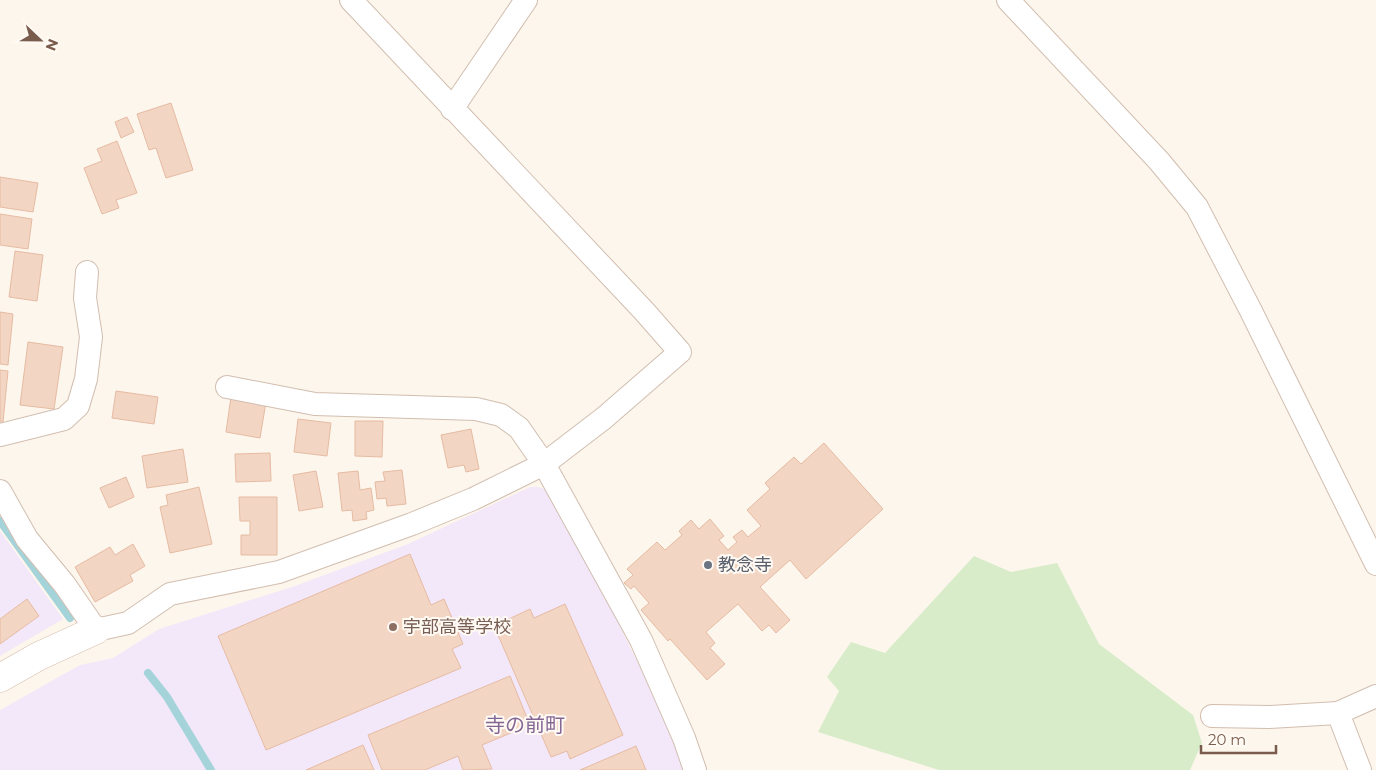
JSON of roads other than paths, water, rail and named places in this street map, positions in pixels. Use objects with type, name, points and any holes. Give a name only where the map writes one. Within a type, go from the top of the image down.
[{"type":"street","points":[[0,678],[39,656],[96,630],[128,623],[170,594],[279,572],[412,524],[473,499],[544,464],[604,418],[680,352],[644,311],[350,0]]},
{"type":"street","points":[[452,109],[526,0]]},
{"type":"street","points":[[1010,1],[1159,161],[1197,207],[1256,320],[1376,564]]},
{"type":"street","points":[[0,435],[64,420],[78,406],[86,379],[91,337],[85,298],[86,272]]},
{"type":"street","points":[[227,387],[315,404],[476,409],[501,415],[519,428],[544,464],[641,640],[684,738],[695,770]]},
{"type":"street","points":[[0,491],[27,539],[65,585],[96,630]]},
{"type":"street","points":[[1212,716],[1269,717],[1338,713],[1376,696]]},
{"type":"street","points":[[1338,713],[1360,770]]},
{"type":"waterway","points":[[0,521],[70,618]]},
{"type":"waterway","points":[[148,673],[167,697],[211,770]]},
{"type":"place","name":"教念寺","points":[[708,565]]},
{"type":"place","name":"宇部高等学校","points":[[393,627]]},
{"type":"district","name":"寺の前町","points":[[525,725]]}]
